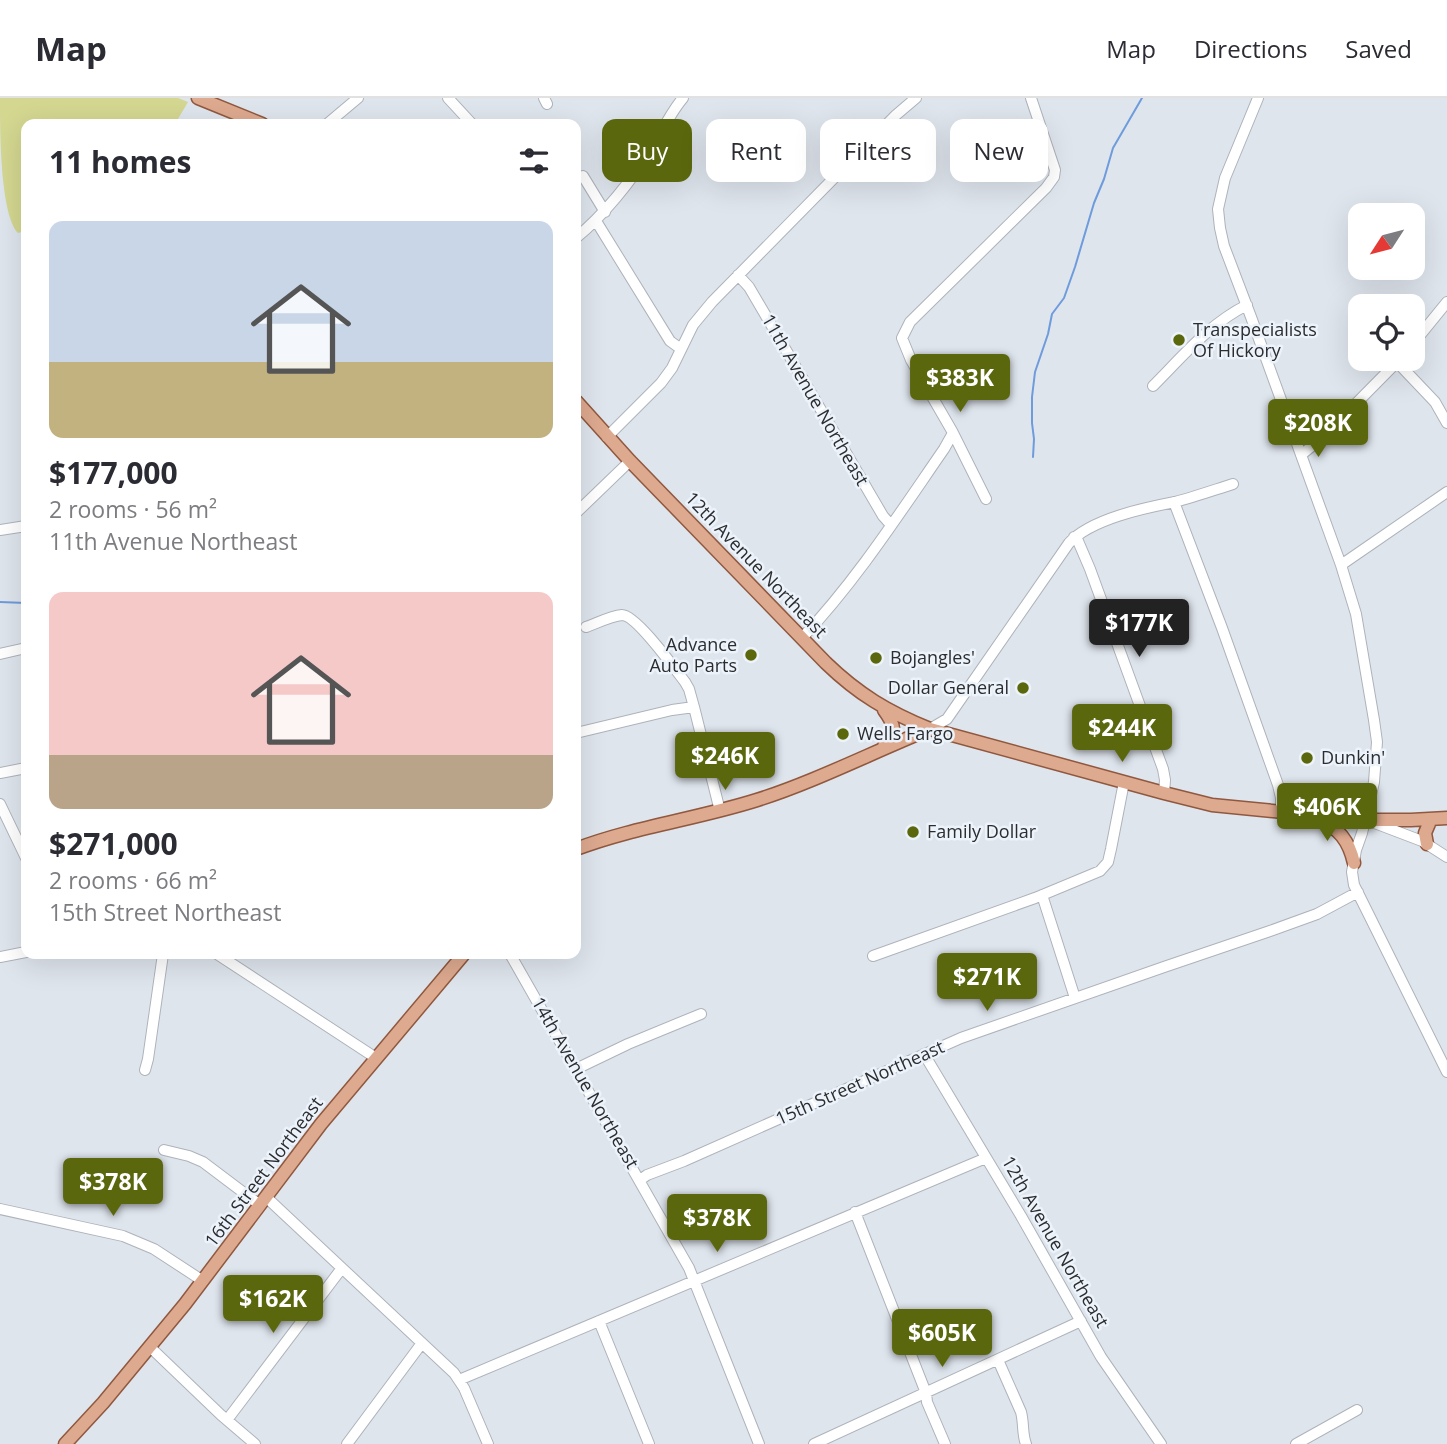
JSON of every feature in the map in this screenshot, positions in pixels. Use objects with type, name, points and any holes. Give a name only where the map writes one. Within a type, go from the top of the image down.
[{"type":"main road","points":[[198,98],[250,119]]},
{"type":"main road","name":"12th Avenue Northeast","points":[[581,407],[630,461],[847,683],[880,706],[930,729]]},
{"type":"main road","points":[[880,706],[892,722],[893,730],[881,749]]},
{"type":"main road","points":[[581,847],[720,811],[785,790],[930,729],[1212,805],[1365,820],[1447,818]]},
{"type":"main road","points":[[1312,816],[1330,824],[1346,839],[1354,863]]},
{"type":"main road","points":[[1427,844],[1425,833],[1431,819]]},
{"type":"main road","name":"16th Street Northeast","points":[[65,1444],[150,1347],[321,1124],[460,959]]},
{"type":"street","points":[[333,119],[358,98]]},
{"type":"street","points":[[448,98],[467,119]]},
{"type":"street","points":[[581,234],[604,212],[645,159],[683,98]]},
{"type":"street","points":[[607,437],[661,383],[699,317],[896,115],[916,98]]},
{"type":"street","points":[[986,499],[953,433],[911,360],[902,342],[902,334],[910,322],[1046,188],[1054,175],[1053,163],[1031,98]]},
{"type":"street","points":[[1258,98],[1225,178],[1218,209],[1220,228],[1224,246],[1341,565],[1356,614],[1377,742],[1374,782],[1354,863],[1354,885],[1447,1072]]},
{"type":"street","points":[[583,176],[604,212]]},
{"type":"street","points":[[596,221],[670,341],[681,349]]},
{"type":"street","name":"11th Avenue Northeast","points":[[738,275],[749,287],[883,516],[891,525]]},
{"type":"street","points":[[1425,329],[1447,302]]},
{"type":"street","points":[[1153,386],[1208,330],[1247,305]]},
{"type":"street","points":[[1301,455],[1323,437],[1388,371]]},
{"type":"street","points":[[1408,371],[1447,422]]},
{"type":"street","points":[[802,638],[848,585],[953,433]]},
{"type":"street","points":[[581,508],[630,461]]},
{"type":"street","points":[[930,729],[947,719],[1074,537],[1117,517],[1233,484]]},
{"type":"street","points":[[1341,565],[1447,492]]},
{"type":"street","points":[[1174,502],[1279,785],[1280,812]]},
{"type":"street","points":[[0,530],[21,527]]},
{"type":"street","points":[[1074,537],[1090,569],[1162,765],[1164,793]]},
{"type":"street","points":[[586,627],[623,615],[634,620],[685,682],[694,707],[720,811]]},
{"type":"street","points":[[0,653],[21,650]]},
{"type":"street","points":[[581,732],[694,707]]},
{"type":"street","points":[[0,773],[21,769]]},
{"type":"street","points":[[873,956],[1094,875],[1105,866],[1111,849],[1124,782]]},
{"type":"street","points":[[0,804],[21,848]]},
{"type":"street","points":[[1365,820],[1402,832],[1447,857]]},
{"type":"street","name":"15th Street Northeast","points":[[640,1180],[961,1038],[1317,914],[1358,892]]},
{"type":"street","points":[[1042,895],[1074,998]]},
{"type":"street","points":[[0,957],[21,953]]},
{"type":"street","points":[[145,1070],[162,959]]},
{"type":"street","points":[[225,959],[376,1058]]},
{"type":"street","name":"14th Avenue Northeast","points":[[513,959],[640,1180],[694,1281],[760,1444]]},
{"type":"street","points":[[576,1069],[701,1014]]},
{"type":"street","name":"12th Avenue Northeast","points":[[923,1054],[1081,1321],[1161,1444]]},
{"type":"street","points":[[164,1150],[203,1162],[263,1201],[342,1268],[439,1357],[459,1380],[488,1444]]},
{"type":"street","points":[[459,1380],[986,1158]]},
{"type":"street","points":[[0,1209],[123,1236],[154,1249],[203,1281]]},
{"type":"street","points":[[855,1212],[944,1444]]},
{"type":"street","points":[[227,1420],[342,1268]]},
{"type":"street","points":[[599,1321],[649,1444]]},
{"type":"street","points":[[814,1444],[1081,1321]]},
{"type":"street","points":[[347,1444],[422,1343]]},
{"type":"street","points":[[150,1347],[254,1444]]},
{"type":"street","points":[[998,1360],[1021,1412],[1026,1444]]},
{"type":"street","points":[[1296,1444],[1357,1410]]},
{"type":"green space","points":[[0,98],[178,98],[188,102],[178,119],[21,119],[21,232],[18,233],[12,223],[4,190]]},
{"type":"waterway","points":[[1033,457],[1032,397],[1035,372],[1052,314],[1064,298],[1113,148],[1142,98]]},
{"type":"waterway","points":[[0,602],[21,603]]},
{"type":"place","name":"Transpecialists Of Hickory","points":[[1179,340]]},
{"type":"place","name":"Advance Auto Parts","points":[[751,655]]},
{"type":"place","name":"Bojangles'","points":[[876,658]]},
{"type":"place","name":"Dollar General","points":[[1023,688]]},
{"type":"place","name":"Wells Fargo","points":[[843,734]]},
{"type":"place","name":"Dunkin'","points":[[1307,758]]},
{"type":"place","name":"Family Dollar","points":[[913,832]]}]
